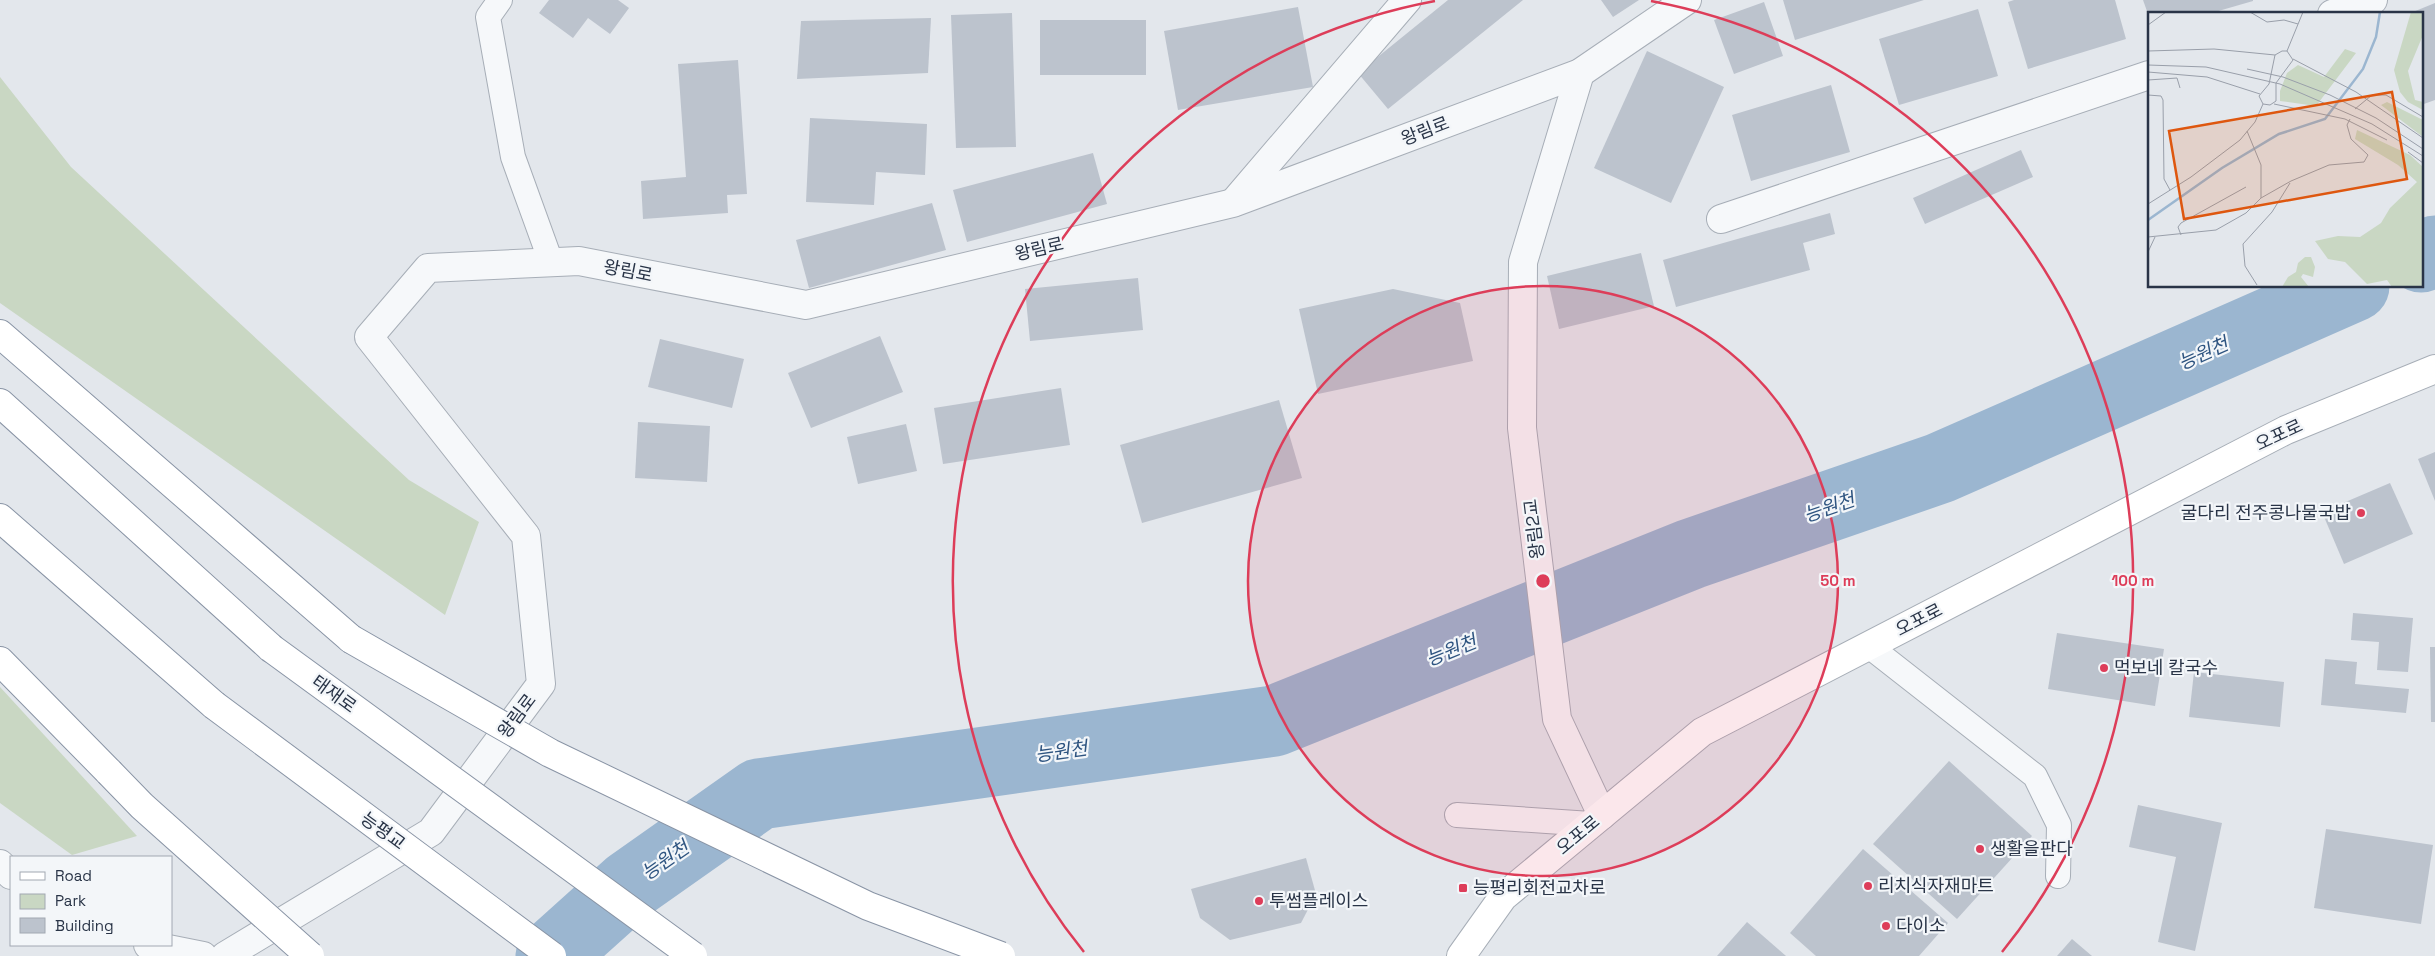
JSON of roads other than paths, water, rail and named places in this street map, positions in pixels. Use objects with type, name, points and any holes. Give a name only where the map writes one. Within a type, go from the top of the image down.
[{"type":"main road","points":[[0,334],[350,639],[550,753],[868,906],[1000,956]]},
{"type":"main road","name":"오포로","points":[[1461,956],[1503,897],[1702,732],[2286,430],[2435,369]]},
{"type":"main road","name":"태재로","points":[[0,403],[271,648],[692,956]]},
{"type":"main road","name":"능평교","points":[[0,518],[214,706],[552,956]]},
{"type":"main road","points":[[0,661],[142,806],[310,956]]},
{"type":"street","points":[[1233,203],[1407,0]]},
{"type":"street","name":"왕림로","points":[[225,956],[431,832],[541,684],[526,536],[369,337],[428,268],[579,261],[806,305],[1233,203],[1580,73],[1687,0]]},
{"type":"street","points":[[2338,12],[2373,0]]},
{"type":"street","name":"왕림2교","points":[[1580,73],[1523,262],[1522,428],[1557,719],[1596,820]]},
{"type":"street","points":[[1721,219],[2148,75]]},
{"type":"street","points":[[0,864],[10,874]]},
{"type":"street","points":[[153,946],[203,956]]},
{"type":"lane","points":[[500,0],[488,17],[513,157],[551,262]]},
{"type":"lane","points":[[1868,646],[2035,776],[2059,825],[2058,876]]},
{"type":"lane","points":[[1457,815],[1596,820]]},
{"type":"waterway","name":"능원천","points":[[2422,257],[2435,251]]},
{"type":"waterway","name":"능원천","points":[[551,956],[630,885],[759,794],[1274,721],[1691,554],[1940,468],[2349,288]]},
{"type":"place","name":"굴다리 전주콩나물국밥","points":[[2361,513]]},
{"type":"place","name":"먹보네 칼국수","points":[[2104,668]]},
{"type":"place","name":"생활을판다","points":[[1980,849]]},
{"type":"place","name":"리치식자재마트","points":[[1868,886]]},
{"type":"place","name":"능평리회전교차로","points":[[1463,888]]},
{"type":"place","name":"투썸플레이스","points":[[1259,901]]},
{"type":"place","name":"다이소","points":[[1886,926]]}]
